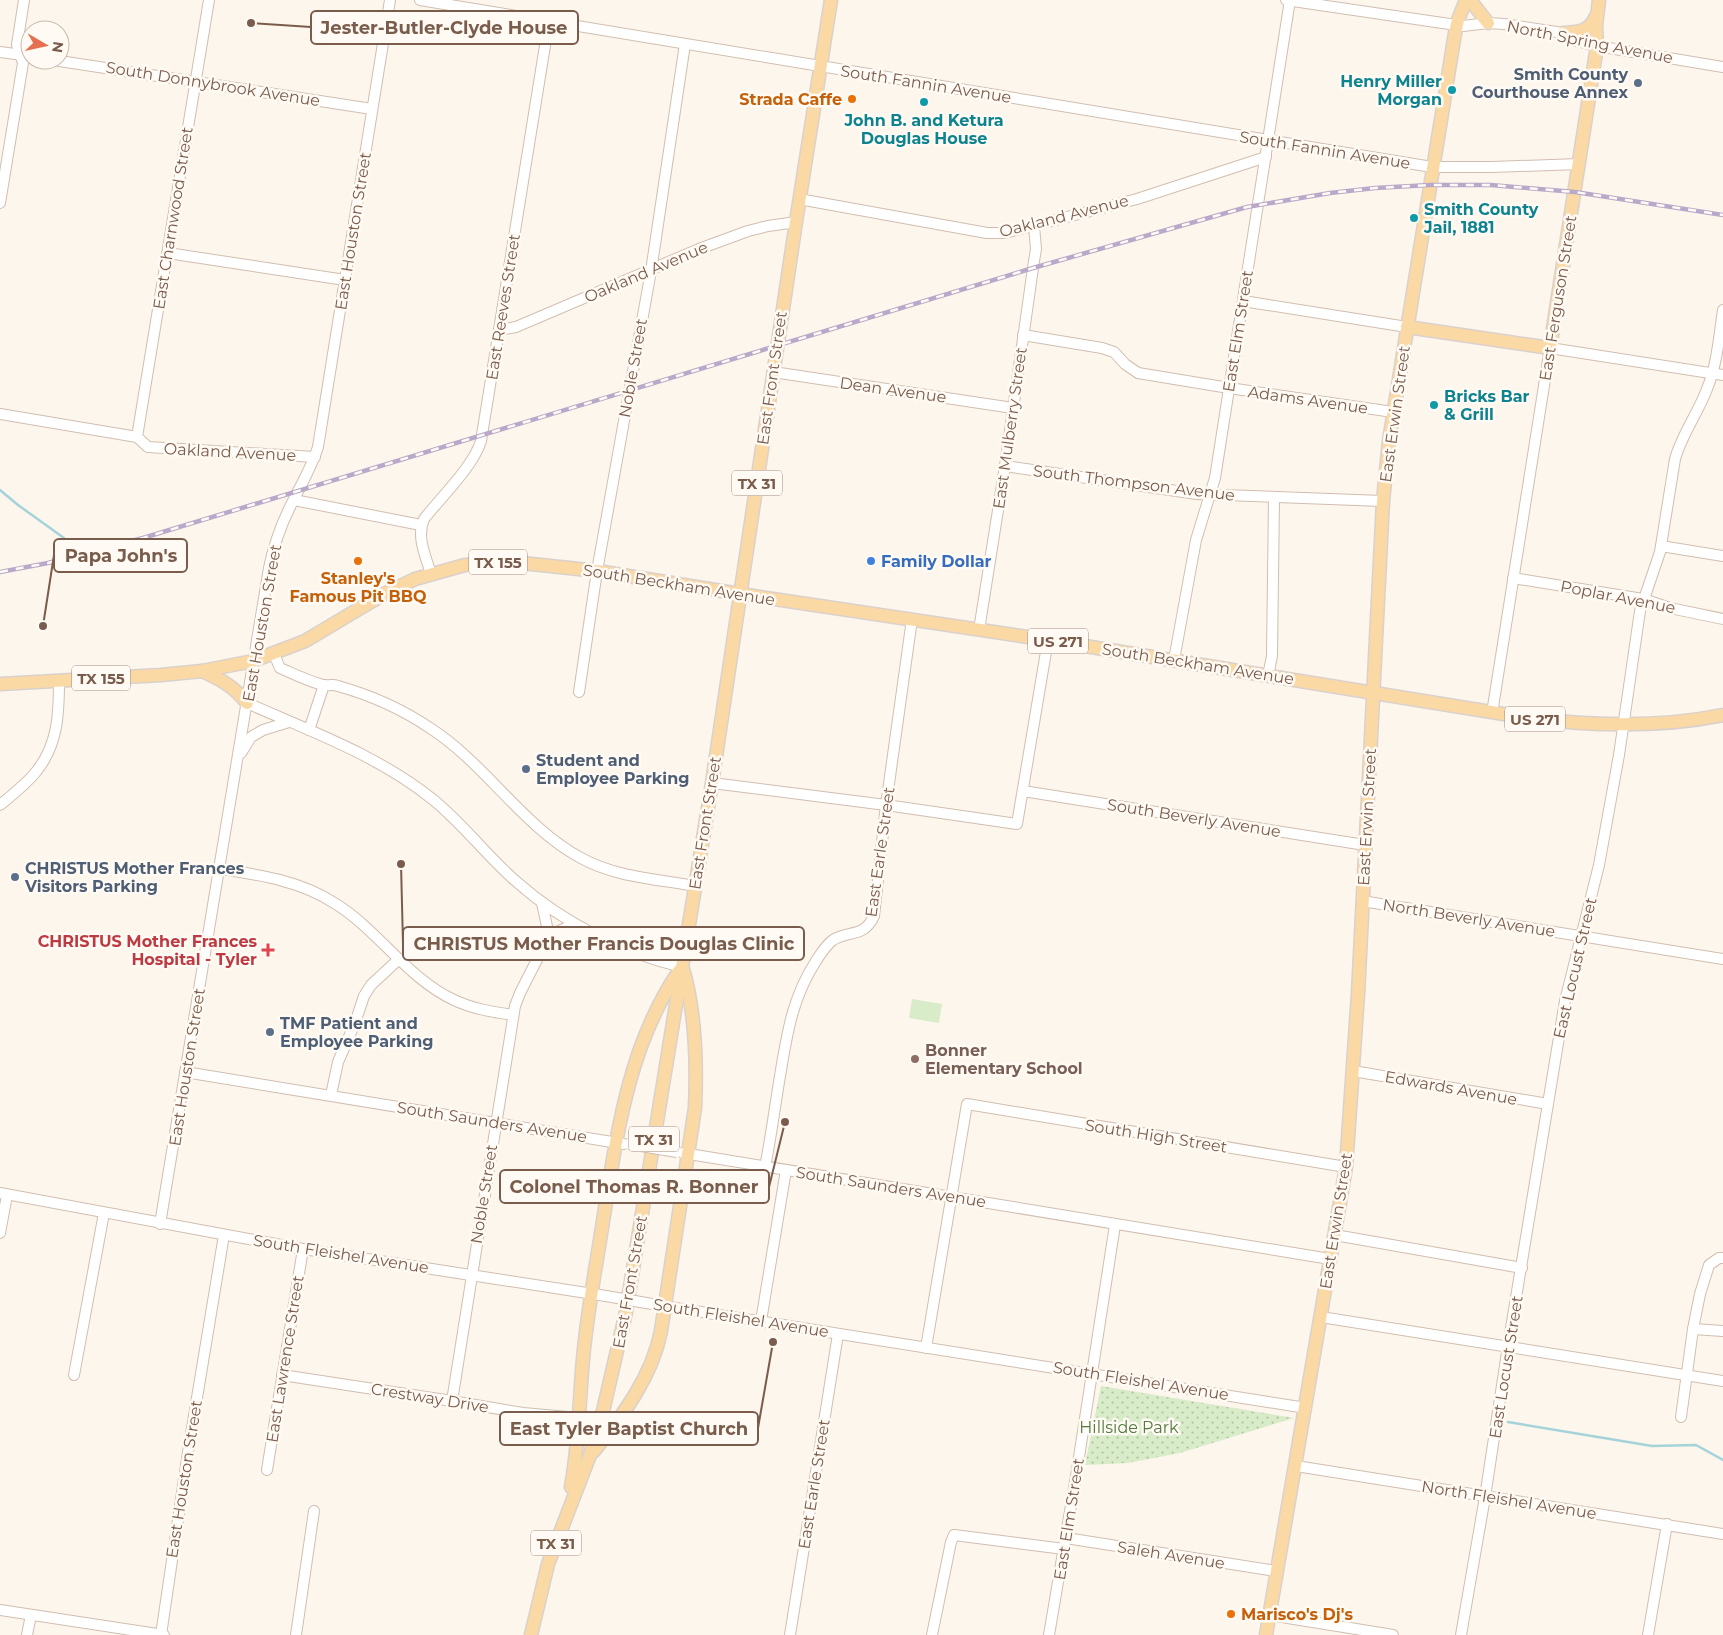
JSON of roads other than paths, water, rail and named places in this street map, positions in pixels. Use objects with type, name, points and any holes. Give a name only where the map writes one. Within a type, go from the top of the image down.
[{"type":"main road","name":"East Front Street","points":[[532,1635],[548,1564],[590,1455],[612,1380],[624,1322],[712,783],[799,199],[831,0]]},
{"type":"main road","name":"East Erwin Street","points":[[1266,1635],[1346,1167],[1375,694],[1383,502],[1393,412],[1432,167],[1456,25],[1466,0]]},
{"type":"main road","points":[[1470,0],[1488,23]]},
{"type":"main road","name":"East Ferguson Street","points":[[1550,348],[1597,46],[1596,16],[1599,0]]},
{"type":"main road","points":[[1563,33],[1588,29],[1592,26],[1596,16]]},
{"type":"main road","points":[[1407,327],[1550,348]]},
{"type":"main road","name":"South Beckham Avenue","points":[[0,684],[161,675],[253,661],[274,654],[320,633],[400,585],[431,574],[465,566],[496,562],[532,563],[912,619],[1375,694]]},
{"type":"main road","points":[[202,670],[233,687],[247,703]]},
{"type":"main road","name":"US 271","points":[[1375,694],[1549,721],[1624,724],[1685,721],[1723,715]]},
{"type":"main road","points":[[565,1519],[578,1450],[583,1360],[616,1142],[631,1075],[660,1002],[682,966]]},
{"type":"main road","points":[[590,1455],[619,1420],[649,1369],[658,1343],[658,1305],[682,1153],[696,1092],[692,1005],[682,966]]},
{"type":"street","points":[[21,20],[24,0]]},
{"type":"street","name":"East Charnwood Street","points":[[137,437],[209,0]]},
{"type":"street","name":"East Houston Street","points":[[160,1224],[272,556],[276,541],[315,457],[321,431],[390,0]]},
{"type":"street","name":"South Fannin Avenue","points":[[420,0],[1432,167],[1579,164]]},
{"type":"street","name":"North Spring Avenue","points":[[1289,0],[1456,25],[1504,24],[1563,33],[1572,40],[1597,46],[1723,67]]},
{"type":"street","name":"East Elm Street","points":[[1174,660],[1196,540],[1215,478],[1269,141],[1289,0]]},
{"type":"street","name":"East Reeves Street","points":[[421,525],[469,465],[479,448],[549,21]]},
{"type":"street","points":[[20,26],[17,45],[20,49]]},
{"type":"street","name":"Noble Street","points":[[579,692],[597,572],[651,271],[685,44]]},
{"type":"street","points":[[0,52],[20,55]]},
{"type":"street","name":"South Donnybrook Avenue","points":[[70,63],[372,109]]},
{"type":"street","points":[[0,204],[22,70]]},
{"type":"street","name":"Oakland Avenue","points":[[799,199],[988,233],[1005,233],[1137,199],[1266,157]]},
{"type":"street","name":"Oakland Avenue","points":[[499,330],[516,327],[651,271],[698,249],[748,231],[796,222]]},
{"type":"street","name":"East Mulberry Street","points":[[979,630],[1035,255],[1034,226]]},
{"type":"street","points":[[168,253],[345,280]]},
{"type":"street","points":[[1243,301],[1407,327]]},
{"type":"street","name":"East Locust Street","points":[[1461,1635],[1565,1001],[1599,865],[1620,756],[1643,599],[1661,546],[1678,448],[1706,391],[1718,374],[1723,310]]},
{"type":"street","name":"Adams Avenue","points":[[1023,335],[1102,348],[1114,352],[1125,364],[1138,373],[1393,412]]},
{"type":"street","points":[[1550,348],[1718,374]]},
{"type":"street","name":"East Ferguson Street","points":[[1492,713],[1550,348]]},
{"type":"street","name":"Dean Avenue","points":[[773,372],[1013,408]]},
{"type":"street","name":"Oakland Avenue","points":[[0,414],[137,437],[148,447],[315,457]]},
{"type":"street","name":"South Thompson Avenue","points":[[1005,466],[1211,495],[1383,502]]},
{"type":"street","points":[[1268,676],[1272,656],[1274,498]]},
{"type":"street","points":[[294,500],[421,525],[422,542],[431,574]]},
{"type":"street","points":[[1661,546],[1723,556]]},
{"type":"street","name":"Poplar Avenue","points":[[1513,578],[1643,599],[1670,608],[1723,619]]},
{"type":"street","name":"East Earle Street","points":[[766,1167],[788,1026],[794,1004],[814,964],[826,946],[835,939],[863,930],[871,922],[912,619]]},
{"type":"street","points":[[712,783],[1017,824],[1048,640]]},
{"type":"street","points":[[274,654],[280,668],[324,685],[335,685],[370,697],[397,708],[430,728],[460,750],[554,841],[583,859],[622,873],[695,886]]},
{"type":"street","points":[[0,805],[35,774],[48,753],[54,740],[59,715],[59,680]]},
{"type":"street","points":[[309,730],[324,685]]},
{"type":"street","points":[[247,703],[378,763],[430,798],[517,883],[574,924],[609,941],[662,962],[682,966]]},
{"type":"street","points":[[239,757],[251,738],[263,730],[288,722]]},
{"type":"street","name":"South Beverly Avenue","points":[[1023,791],[1365,845]]},
{"type":"street","points":[[220,869],[282,880],[323,896],[357,919],[433,988],[454,1001],[475,1008],[513,1015]]},
{"type":"street","name":"North Beverly Avenue","points":[[1362,901],[1723,959]]},
{"type":"street","points":[[542,902],[549,936],[574,924]]},
{"type":"street","name":"Noble Street","points":[[452,1401],[513,1015],[520,993],[549,936]]},
{"type":"street","points":[[331,1095],[338,1062],[356,1024],[364,996],[371,985],[399,959]]},
{"type":"street","name":"Edwards Avenue","points":[[1353,1071],[1548,1104]]},
{"type":"street","name":"South Saunders Avenue","points":[[185,1072],[1330,1259]]},
{"type":"street","name":"South High Street","points":[[951,1197],[967,1104],[1346,1167]]},
{"type":"street","points":[[762,1321],[786,1170]]},
{"type":"street","points":[[0,1233],[4,1194]]},
{"type":"street","name":"South Fleishel Avenue","points":[[4,1194],[303,1249],[1306,1408]]},
{"type":"street","points":[[926,1348],[951,1197]]},
{"type":"street","points":[[74,1375],[104,1213]]},
{"type":"street","name":"East Elm Street","points":[[1049,1635],[1115,1225]]},
{"type":"street","name":"East Houston Street","points":[[162,1635],[188,1452],[224,1235]]},
{"type":"street","points":[[1335,1235],[1522,1268]]},
{"type":"street","name":"East Lawrence Street","points":[[267,1470],[303,1249]]},
{"type":"street","points":[[1681,1417],[1693,1329],[1700,1294],[1709,1265],[1719,1258],[1723,1258]]},
{"type":"street","points":[[1321,1316],[1723,1380]]},
{"type":"street","points":[[1693,1329],[1723,1331]]},
{"type":"street","name":"East Earle Street","points":[[790,1635],[838,1334]]},
{"type":"street","name":"Crestway Drive","points":[[282,1375],[524,1413],[580,1418]]},
{"type":"street","name":"North Fleishel Avenue","points":[[1296,1466],[1723,1534]]},
{"type":"street","points":[[296,1635],[314,1511]]},
{"type":"street","points":[[1648,1635],[1667,1524]]},
{"type":"street","points":[[932,1635],[954,1535],[1064,1549]]},
{"type":"street","name":"Saleh Avenue","points":[[1066,1538],[1276,1572]]},
{"type":"street","points":[[0,1610],[162,1635]]},
{"type":"street","points":[[28,1635],[30,1615]]},
{"type":"street","points":[[1270,1615],[1393,1635]]},
{"type":"waterway","points":[[0,490],[64,538]]},
{"type":"waterway","points":[[1508,1422],[1652,1446],[1696,1445],[1723,1460]]},
{"type":"railway","points":[[0,572],[48,563],[143,538],[1033,268],[1247,207],[1330,193],[1375,188],[1430,185],[1491,185],[1575,192],[1723,215]]},
{"type":"place","name":"Jester-Butler-Clyde House","points":[[251,23]]},
{"type":"place","name":"Smith County Courthouse Annex","points":[[1638,83]]},
{"type":"place","name":"Henry Miller Morgan","points":[[1452,90]]},
{"type":"place","name":"Strada Caffe","points":[[852,99]]},
{"type":"place","name":"John B. and Ketura Douglas House","points":[[924,102]]},
{"type":"place","name":"Smith County Jail, 1881","points":[[1414,218]]},
{"type":"place","name":"Bricks Bar & Grill","points":[[1434,405]]},
{"type":"place","name":"Stanley's Famous Pit BBQ","points":[[358,561]]},
{"type":"place","name":"Family Dollar","points":[[871,561]]},
{"type":"place","name":"Papa John's","points":[[43,626]]},
{"type":"place","name":"Student and Employee Parking","points":[[526,769]]},
{"type":"place","name":"CHRISTUS Mother Francis Douglas Clinic","points":[[401,864]]},
{"type":"place","name":"CHRISTUS Mother Frances Visitors Parking","points":[[15,877]]},
{"type":"place","name":"CHRISTUS Mother Frances Hospital - Tyler","points":[[268,950]]},
{"type":"place","name":"TMF Patient and Employee Parking","points":[[270,1032]]},
{"type":"place","name":"Bonner Elementary School","points":[[915,1059]]},
{"type":"place","name":"Colonel Thomas R. Bonner","points":[[785,1122]]},
{"type":"place","name":"East Tyler Baptist Church","points":[[773,1342]]},
{"type":"place","name":"Marisco's Dj's","points":[[1231,1614]]},
{"type":"park label","name":"Hillside Park","points":[[1129,1427]]}]
